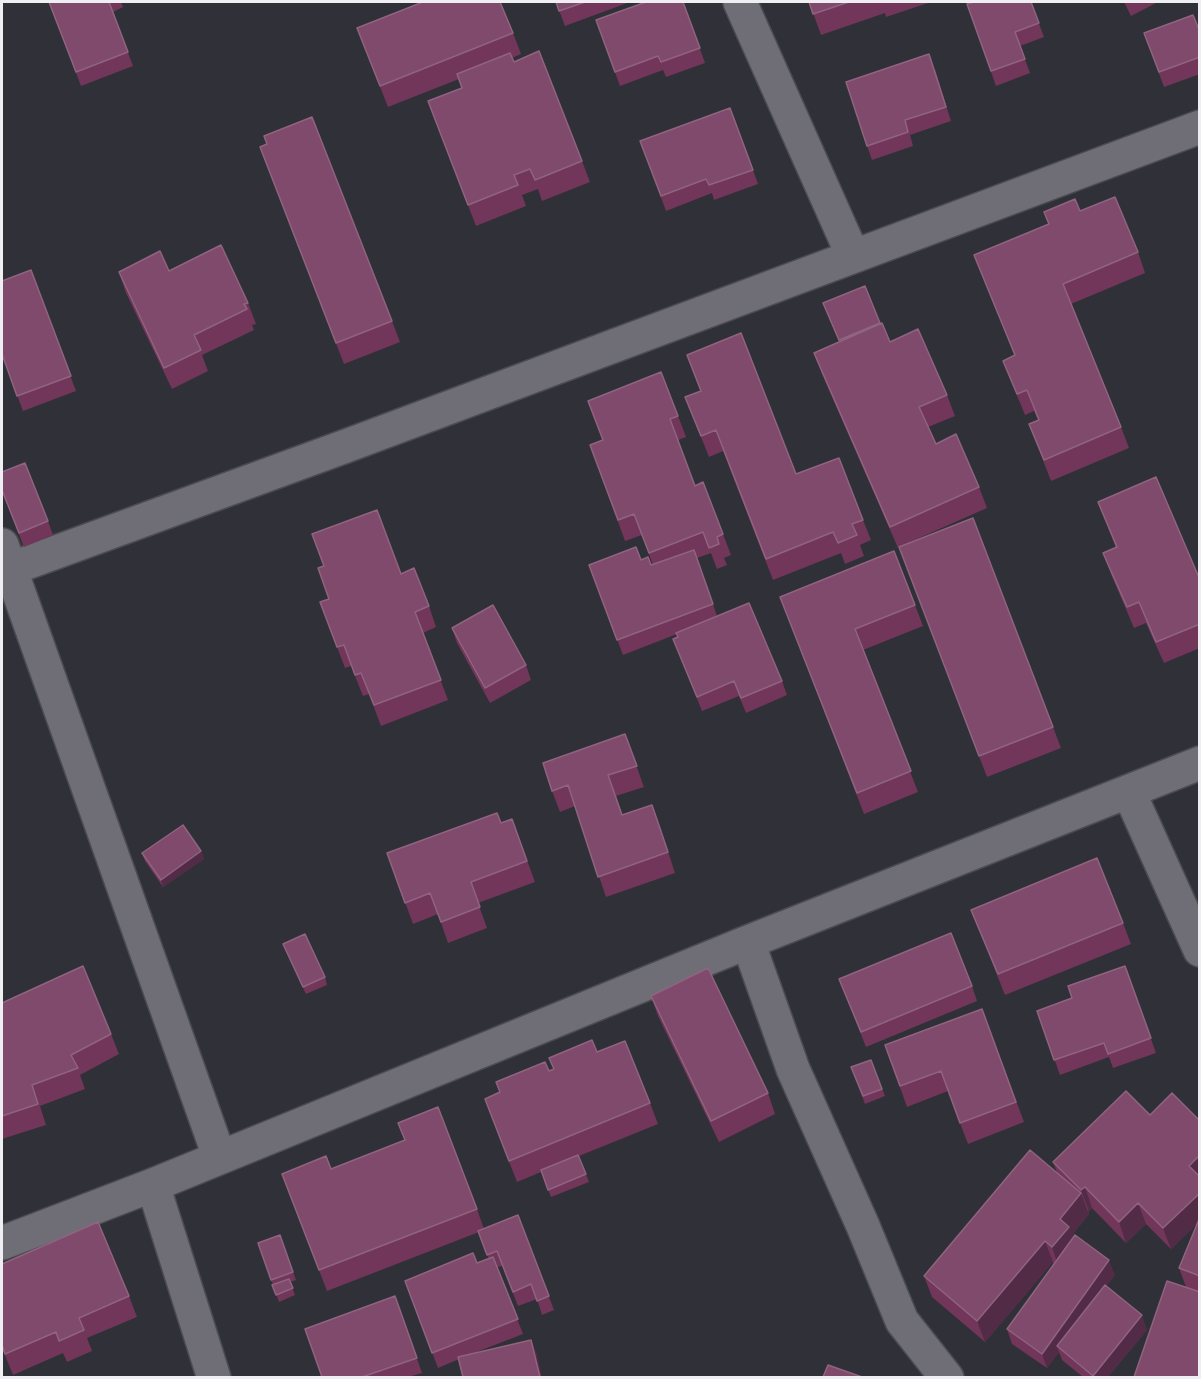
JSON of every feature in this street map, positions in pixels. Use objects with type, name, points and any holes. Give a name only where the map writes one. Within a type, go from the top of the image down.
[{"type":"street","points":[[740,2],[853,256]]},
{"type":"street","points":[[219,1156],[6,557],[357,442],[1200,127]]},
{"type":"street","points":[[2,1243],[153,1185],[219,1156],[748,942],[1200,764]]},
{"type":"street","points":[[1129,792],[1200,950]]},
{"type":"street","points":[[748,942],[793,1069],[863,1226],[902,1321],[947,1377]]},
{"type":"street","points":[[153,1185],[214,1377]]},
{"type":"building","points":[[49,2],[109,2],[128,52],[76,72]]},
{"type":"building","points":[[423,2],[500,2],[513,33],[380,86],[357,28]]},
{"type":"building","points":[[556,2],[585,2],[559,11]]},
{"type":"building","points":[[646,2],[683,2],[700,48],[661,62],[658,56],[615,72],[596,20]]},
{"type":"building","points":[[809,2],[849,2],[813,14]]},
{"type":"building","points":[[1031,2],[1039,23],[1015,32],[1025,59],[991,71],[967,4]]},
{"type":"building","points":[[1193,15],[1200,32],[1200,57],[1159,72],[1144,33]]},
{"type":"building","points":[[539,51],[582,161],[535,180],[530,169],[514,175],[518,185],[468,205],[428,101],[462,88],[457,74],[510,53],[514,62]]},
{"type":"building","points":[[929,54],[946,107],[905,120],[908,132],[867,146],[846,82]]},
{"type":"building","points":[[730,108],[753,170],[709,185],[706,179],[661,196],[640,141]]},
{"type":"building","points":[[312,117],[392,321],[336,343],[260,147],[267,144],[264,136]]},
{"type":"building","points":[[1115,197],[1138,252],[1063,284],[1121,427],[1044,460],[1029,424],[1039,420],[1027,390],[1017,394],[1003,361],[1015,355],[974,255],[1049,224],[1044,212],[1075,199],[1080,211]]},
{"type":"building","points":[[221,245],[248,303],[244,304],[247,309],[194,335],[201,350],[164,368],[119,272],[160,251],[169,271]]},
{"type":"building","points":[[31,270],[71,376],[17,396],[2,354],[2,281]]},
{"type":"building","points":[[865,286],[880,323],[839,340],[823,303]]},
{"type":"building","points":[[882,323],[890,342],[918,329],[947,395],[919,407],[936,444],[956,434],[979,487],[890,527],[814,353]]},
{"type":"building","points":[[741,333],[796,474],[839,458],[863,520],[852,524],[857,535],[838,543],[833,532],[766,559],[716,430],[701,436],[685,397],[701,391],[687,355]]},
{"type":"building","points":[[661,372],[678,416],[670,419],[695,486],[703,482],[723,534],[717,537],[719,544],[709,548],[703,532],[649,553],[634,514],[618,520],[590,445],[603,440],[588,401]]},
{"type":"building","points":[[25,463],[48,521],[19,533],[2,490],[2,472]]},
{"type":"building","points":[[1156,477],[1200,580],[1200,624],[1156,642],[1139,602],[1127,607],[1103,553],[1117,547],[1098,502]]},
{"type":"building","points":[[377,510],[401,574],[414,568],[429,606],[415,612],[441,680],[374,705],[361,673],[355,675],[344,645],[337,647],[320,602],[329,599],[318,568],[324,566],[312,534]]},
{"type":"building","points":[[973,518],[1053,727],[979,756],[899,547]]},
{"type":"building","points":[[636,547],[641,560],[648,557],[651,565],[694,550],[713,604],[617,640],[589,565]]},
{"type":"building","points":[[894,551],[915,605],[855,629],[911,771],[857,793],[780,597]]},
{"type":"building","points":[[749,603],[782,681],[741,698],[734,681],[697,697],[673,639],[678,637],[676,633]]},
{"type":"building","points":[[493,605],[526,665],[485,688],[452,628]]},
{"type":"building","points":[[625,734],[637,766],[608,775],[622,815],[652,805],[668,852],[598,877],[568,785],[552,791],[543,763]]},
{"type":"building","points":[[497,813],[501,823],[512,819],[527,861],[471,882],[480,907],[441,922],[430,893],[405,903],[387,853]]},
{"type":"building","points":[[183,825],[201,851],[161,880],[142,853]]},
{"type":"building","points":[[1097,858],[1123,923],[998,974],[971,910]]},
{"type":"building","points":[[951,933],[972,986],[861,1032],[839,979]]},
{"type":"building","points":[[305,934],[325,977],[303,987],[283,944]]},
{"type":"building","points":[[83,966],[111,1034],[71,1055],[78,1068],[32,1085],[38,1104],[2,1116],[2,1003]]},
{"type":"building","points":[[1125,966],[1151,1038],[1108,1054],[1104,1043],[1054,1060],[1037,1011],[1072,998],[1068,986]]},
{"type":"building","points":[[708,968],[768,1093],[711,1121],[651,996]]},
{"type":"building","points":[[982,1009],[1016,1102],[960,1123],[941,1071],[900,1086],[885,1045]]},
{"type":"building","points":[[592,1040],[597,1052],[625,1041],[650,1103],[509,1161],[485,1099],[500,1092],[496,1082],[545,1062],[549,1071],[554,1069],[549,1058]]},
{"type":"building","points":[[871,1060],[882,1089],[863,1096],[851,1067]]},
{"type":"building","points":[[1126,1091],[1150,1115],[1172,1093],[1200,1121],[1200,1155],[1189,1166],[1200,1177],[1200,1193],[1163,1228],[1138,1203],[1119,1222],[1085,1187],[1081,1190],[1053,1162]]},
{"type":"building","points":[[438,1107],[477,1209],[319,1270],[282,1174],[326,1156],[331,1169],[405,1140],[398,1123]]},
{"type":"building","points":[[1030,1150],[1081,1193],[1060,1219],[1069,1227],[1052,1247],[1045,1241],[977,1321],[924,1276]]},
{"type":"building","points":[[578,1155],[586,1174],[548,1190],[541,1170]]},
{"type":"building","points":[[518,1215],[549,1296],[537,1301],[531,1284],[513,1292],[497,1251],[487,1255],[478,1231]]},
{"type":"building","points":[[1200,1217],[1200,1276],[1179,1268]]},
{"type":"building","points":[[98,1222],[129,1296],[79,1318],[84,1330],[59,1341],[56,1332],[5,1354],[2,1345],[2,1264]]},
{"type":"building","points":[[280,1235],[293,1272],[271,1280],[258,1243]]},
{"type":"building","points":[[1075,1235],[1109,1260],[1042,1354],[1007,1329]]},
{"type":"building","points":[[473,1253],[477,1263],[493,1257],[518,1319],[432,1353],[405,1281]]},
{"type":"building","points":[[289,1279],[293,1288],[276,1295],[272,1285]]},
{"type":"building","points":[[1167,1281],[1200,1292],[1200,1377],[1134,1377]]},
{"type":"building","points":[[1105,1285],[1142,1315],[1093,1376],[1057,1346]]},
{"type":"building","points":[[395,1296],[417,1358],[362,1377],[322,1377],[305,1329]]},
{"type":"building","points":[[531,1340],[540,1377],[463,1377],[458,1357]]},
{"type":"building","points":[[828,1365],[862,1377],[823,1377]]}]
